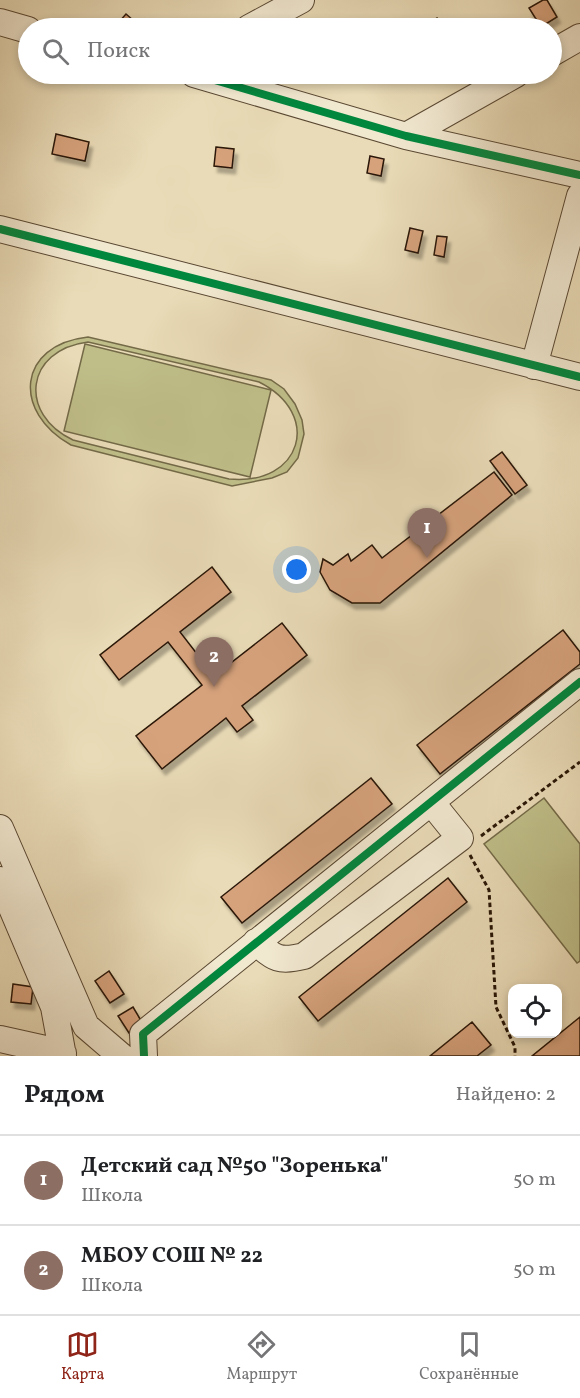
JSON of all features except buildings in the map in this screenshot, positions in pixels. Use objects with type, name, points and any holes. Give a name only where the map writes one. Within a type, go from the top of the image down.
[{"type":"street","points":[[268,18],[301,0]]},
{"type":"street","points":[[0,22],[18,27]]},
{"type":"street","points":[[562,47],[580,37]]},
{"type":"street","points":[[228,84],[406,136],[580,175]]},
{"type":"street","points":[[406,136],[498,84]]},
{"type":"street","points":[[534,366],[580,196]]},
{"type":"street","points":[[0,229],[580,377]]},
{"type":"street","points":[[144,1056],[143,1034],[580,682]]},
{"type":"street","points":[[256,942],[271,957],[288,960],[304,956],[463,843],[431,802]]},
{"type":"street","points":[[0,828],[86,1026],[121,1056]]},
{"type":"street","points":[[0,880],[54,1007],[63,1055],[0,1039]]},
{"type":"path","points":[[515,1056],[515,1047],[496,1007],[489,890],[463,843],[580,762]]},
{"type":"shaded area","points":[[88,337],[271,380],[284,389],[295,404],[302,420],[304,434],[298,458],[287,472],[272,478],[232,486],[71,445],[52,431],[39,415],[32,398],[31,382],[36,366],[47,353],[64,343]],"holes":[[[88,342],[259,382],[279,396],[292,412],[297,429],[295,445],[287,460],[273,471],[254,478],[229,479],[73,440],[55,429],[43,415],[37,400],[36,384],[41,370],[51,357],[67,347]]]},
{"type":"shaded area","points":[[85,344],[271,390],[250,477],[64,431]]},
{"type":"shaded area","points":[[544,798],[580,844],[580,961],[577,963],[484,844]]},
{"type":"cycle path","points":[[228,84],[406,136],[580,175]]},
{"type":"cycle path","points":[[0,229],[580,377]]},
{"type":"cycle path","points":[[144,1056],[143,1034],[580,682]]},
{"type":"place","name":"Детский сад №50 \"Зоренька\"","points":[[427,558]]},
{"type":"place","name":"МБОУ СОШ № 22","points":[[214,687]]}]
